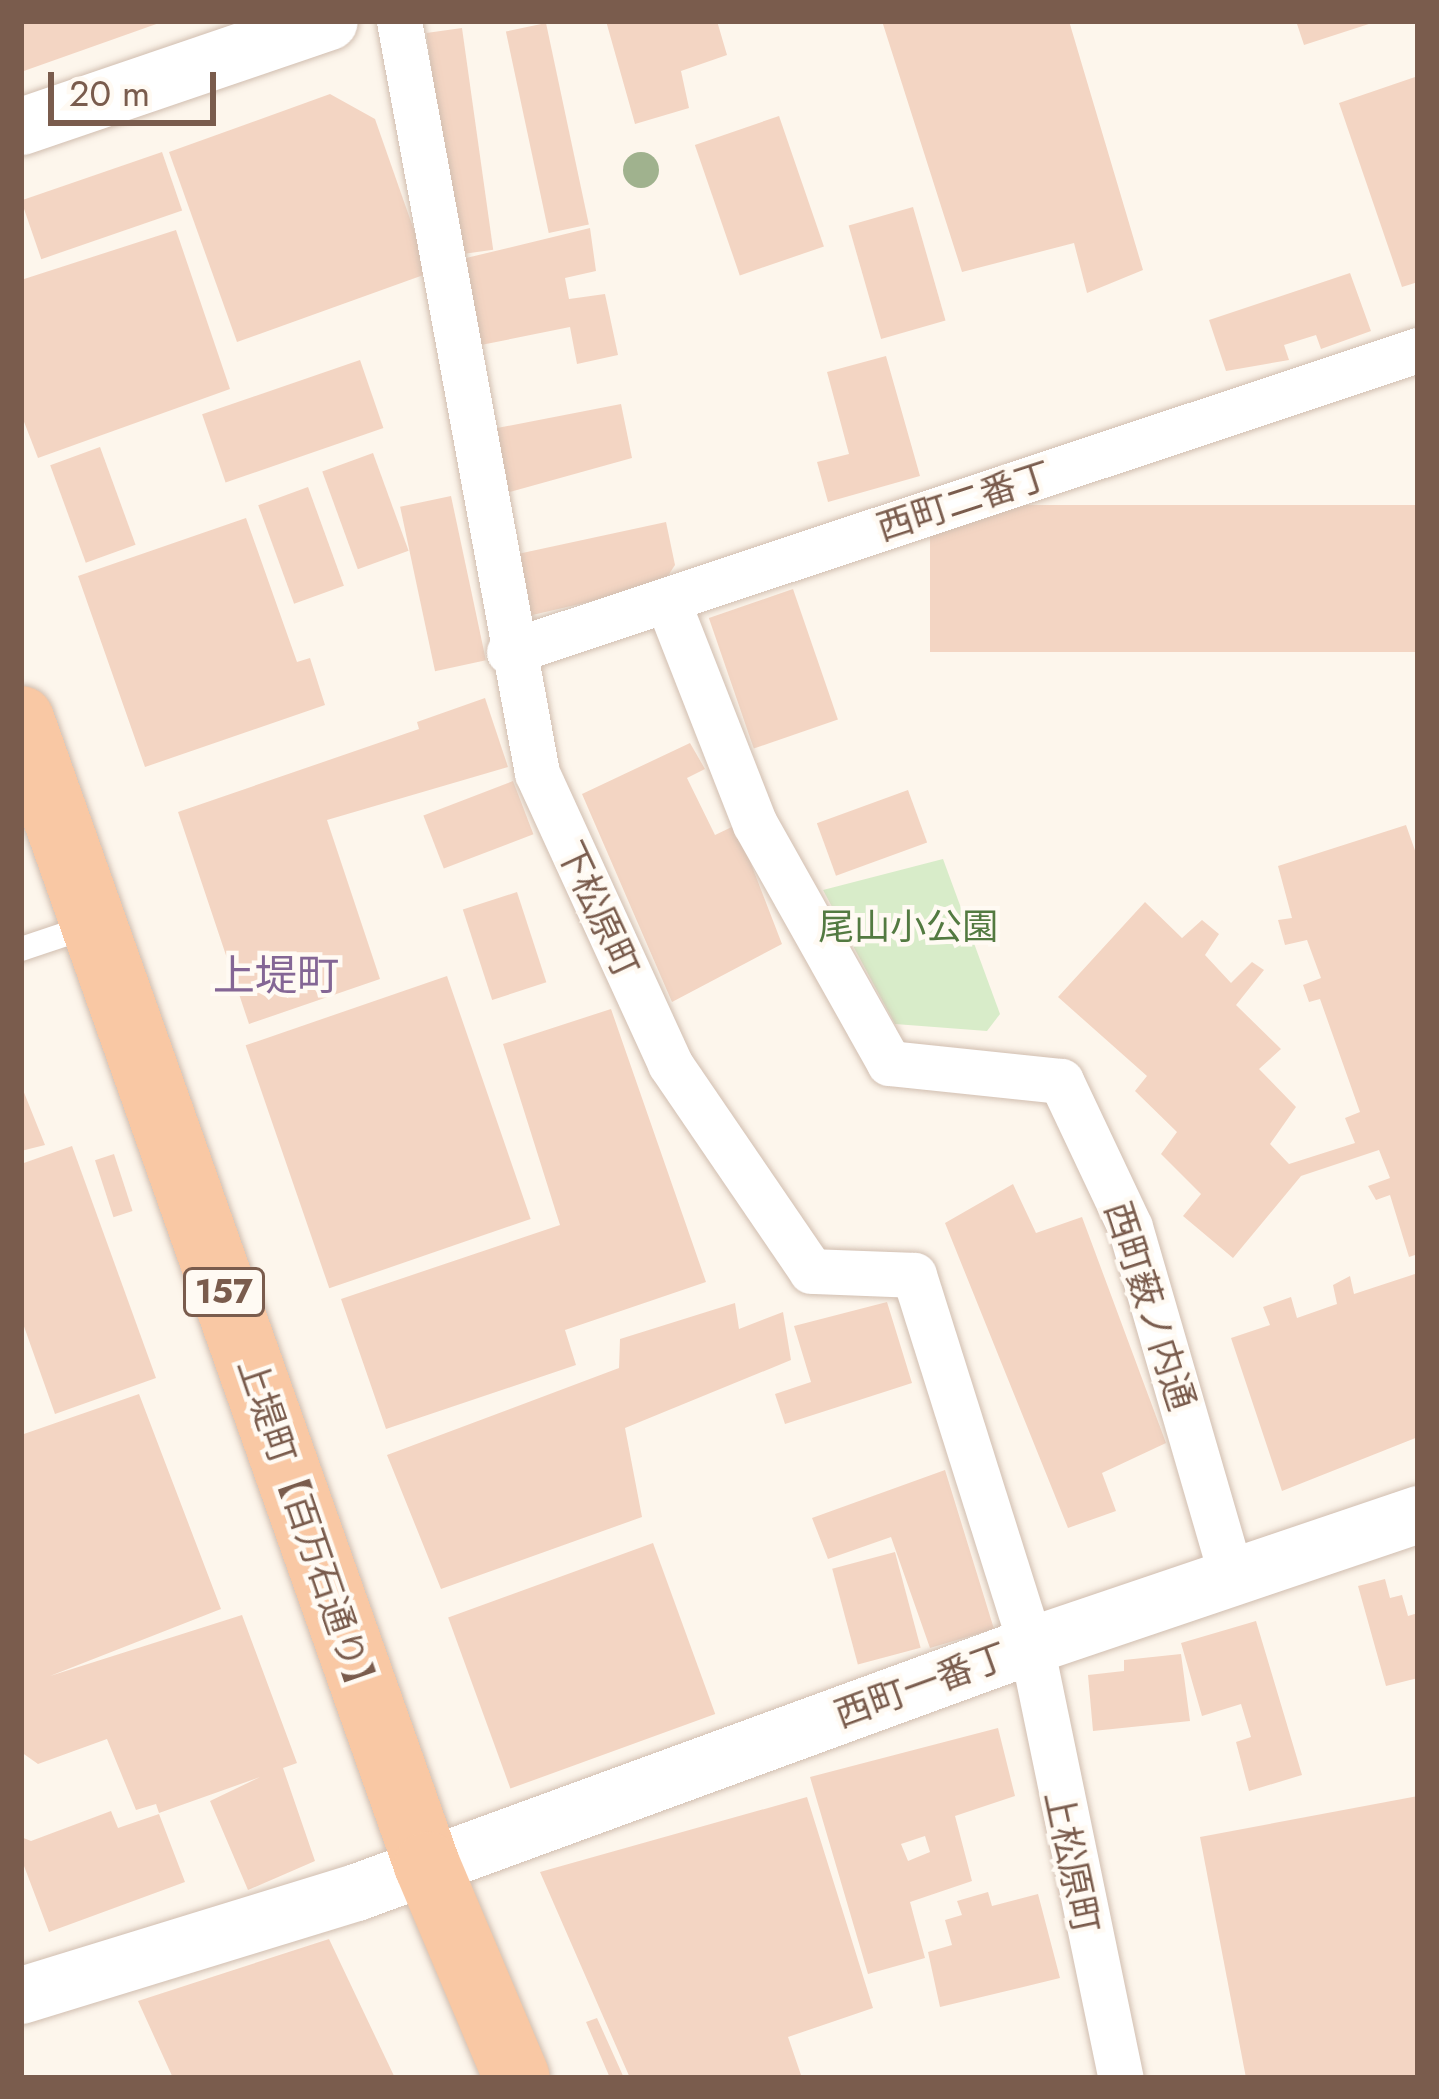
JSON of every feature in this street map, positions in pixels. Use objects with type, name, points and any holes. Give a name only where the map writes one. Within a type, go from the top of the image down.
[{"type":"highway","name":"上堤町【百万石通り】","points":[[21,719],[427,1865]]},
{"type":"highway","name":"157","points":[[427,1865],[517,2078]]},
{"type":"street","points":[[21,126],[329,21]]},
{"type":"street","name":"下松原町","points":[[399,21],[509,652],[536,773],[670,1064],[811,1271],[914,1274],[1031,1645]]},
{"type":"street","name":"西町二番丁","points":[[509,652],[1418,350]]},
{"type":"street","name":"西町薮ノ内通","points":[[667,600],[755,824],[889,1063],[1061,1081],[1130,1227],[1232,1577]]},
{"type":"street","name":"西町一番丁","points":[[21,1995],[427,1865],[1031,1645],[1418,1514]]},
{"type":"street","name":"上松原町","points":[[1031,1645],[1120,2078]]},
{"type":"lane","points":[[21,949],[94,925]]},
{"type":"green space","name":"尾山小公園","points":[[943,859],[1000,1014],[987,1031],[895,1024],[823,890]]},
{"type":"building","points":[[21,21],[162,21],[162,22],[21,72]]},
{"type":"building","points":[[606,21],[717,21],[727,55],[681,71],[689,108],[635,124]]},
{"type":"building","points":[[882,21],[1069,21],[1143,270],[1087,293],[1074,243],[962,272]]},
{"type":"building","points":[[1296,21],[1374,21],[1375,22],[1304,45]]},
{"type":"building","points":[[546,23],[589,224],[549,233],[506,32]]},
{"type":"building","points":[[462,28],[493,250],[458,255],[426,33]]},
{"type":"building","points":[[1418,76],[1418,282],[1402,287],[1339,103]]},
{"type":"building","points":[[330,94],[375,119],[429,273],[237,342],[169,152]]},
{"type":"building","points":[[779,116],[824,246],[740,275],[695,145]]},
{"type":"building","points":[[162,152],[182,211],[41,259],[21,201]]},
{"type":"building","points":[[913,207],[946,320],[881,339],[849,225]]},
{"type":"building","points":[[590,228],[596,271],[565,278],[569,299],[605,294],[618,355],[577,364],[570,327],[476,346],[458,260]]},
{"type":"building","points":[[176,230],[230,389],[38,458],[21,414],[21,280]]},
{"type":"building","points":[[1350,273],[1371,331],[1321,349],[1316,335],[1284,345],[1289,360],[1226,371],[1209,320]]},
{"type":"building","points":[[886,356],[920,476],[828,502],[817,462],[849,454],[827,372]]},
{"type":"building","points":[[360,360],[383,428],[226,482],[202,414]]},
{"type":"building","points":[[621,404],[632,458],[506,493],[492,429]]},
{"type":"building","points":[[100,447],[136,545],[86,563],[50,465]]},
{"type":"building","points":[[373,453],[409,551],[358,569],[322,471]]},
{"type":"building","points":[[308,487],[344,586],[294,604],[258,505]]},
{"type":"building","points":[[451,496],[486,660],[435,671],[400,507]]},
{"type":"building","points":[[930,505],[1418,505],[1418,652],[930,652]]},
{"type":"building","points":[[246,518],[297,662],[310,658],[325,705],[145,767],[78,576]]},
{"type":"building","points":[[666,522],[675,565],[662,585],[528,616],[513,555]]},
{"type":"building","points":[[793,589],[838,719],[754,748],[709,618]]},
{"type":"building","points":[[485,698],[508,767],[327,820],[380,979],[249,1024],[178,812],[419,729],[417,722]]},
{"type":"building","points":[[690,743],[705,769],[687,778],[715,835],[736,825],[782,944],[672,1002],[582,794]]},
{"type":"building","points":[[513,781],[533,834],[444,869],[423,815]]},
{"type":"building","points":[[908,790],[927,843],[836,876],[817,823]]},
{"type":"building","points":[[1406,825],[1418,859],[1418,1254],[1409,1257],[1390,1195],[1376,1200],[1368,1186],[1390,1178],[1379,1150],[1301,1176],[1233,1258],[1183,1216],[1201,1194],[1161,1154],[1177,1132],[1135,1091],[1147,1076],[1058,997],[1145,902],[1182,938],[1202,920],[1219,934],[1205,955],[1231,983],[1252,962],[1264,970],[1236,1005],[1281,1049],[1259,1069],[1296,1107],[1270,1144],[1289,1164],[1355,1143],[1345,1118],[1360,1112],[1320,999],[1309,1002],[1303,985],[1321,978],[1307,940],[1285,945],[1278,920],[1292,918],[1278,866]]},
{"type":"building","points":[[517,892],[546,982],[492,1000],[463,910]]},
{"type":"building","points":[[447,976],[531,1219],[329,1288],[246,1045]]},
{"type":"building","points":[[611,1009],[706,1282],[565,1330],[576,1365],[386,1429],[341,1299],[560,1225],[503,1044]]},
{"type":"building","points":[[21,1085],[45,1145],[21,1151]]},
{"type":"building","points":[[72,1146],[156,1378],[55,1414],[21,1318],[21,1164]]},
{"type":"building","points":[[114,1154],[133,1211],[114,1217],[95,1160]]},
{"type":"building","points":[[1013,1184],[1036,1233],[1082,1217],[1166,1443],[1102,1473],[1116,1511],[1068,1528],[945,1223]]},
{"type":"building","points":[[1418,1273],[1418,1437],[1282,1491],[1231,1338],[1270,1325],[1263,1307],[1291,1297],[1297,1318],[1337,1304],[1333,1285],[1350,1276],[1354,1294]]},
{"type":"building","points":[[887,1302],[912,1383],[785,1424],[775,1394],[811,1382],[794,1326]]},
{"type":"building","points":[[735,1303],[739,1329],[783,1312],[791,1360],[625,1428],[642,1517],[441,1589],[387,1455],[619,1368],[620,1339]]},
{"type":"building","points":[[139,1394],[221,1609],[50,1676],[242,1615],[297,1763],[283,1768],[315,1861],[248,1890],[210,1801],[260,1777],[159,1813],[156,1804],[136,1810],[107,1739],[38,1764],[21,1752],[21,1435]]},
{"type":"building","points":[[945,1470],[994,1629],[930,1648],[891,1537],[828,1559],[812,1518]]},
{"type":"building","points":[[653,1543],[715,1714],[510,1789],[448,1618]]},
{"type":"building","points":[[895,1552],[921,1648],[858,1664],[832,1569]]},
{"type":"building","points":[[1385,1579],[1390,1598],[1402,1595],[1408,1616],[1418,1613],[1418,1678],[1386,1686],[1358,1586]]},
{"type":"building","points":[[1256,1621],[1302,1775],[1249,1791],[1236,1742],[1251,1737],[1241,1704],[1202,1716],[1181,1643]]},
{"type":"building","points":[[1181,1654],[1190,1721],[1093,1731],[1088,1675],[1124,1671],[1124,1660]]},
{"type":"building","points":[[998,1728],[1015,1796],[955,1816],[972,1881],[910,1902],[925,1958],[868,1974],[810,1777]],"holes":[[[925,1836],[930,1852],[908,1861],[901,1844]]]},
{"type":"building","points":[[1418,1796],[1418,2078],[1246,2078],[1200,1837]]},
{"type":"building","points":[[807,1797],[873,2008],[788,2037],[802,2078],[630,2078],[540,1872]]},
{"type":"building","points":[[111,1811],[118,1828],[159,1814],[185,1882],[49,1932],[21,1858],[21,1837],[31,1841]]},
{"type":"building","points":[[988,1892],[992,1906],[1038,1894],[1060,1978],[940,2007],[928,1952],[952,1945],[945,1920],[962,1915],[957,1901]]},
{"type":"building","points":[[329,1939],[395,2078],[173,2078],[138,2001]]},
{"type":"building","points":[[597,2018],[624,2078],[610,2078],[586,2022]]},
{"type":"district","name":"上堤町","points":[[276,976]]}]
